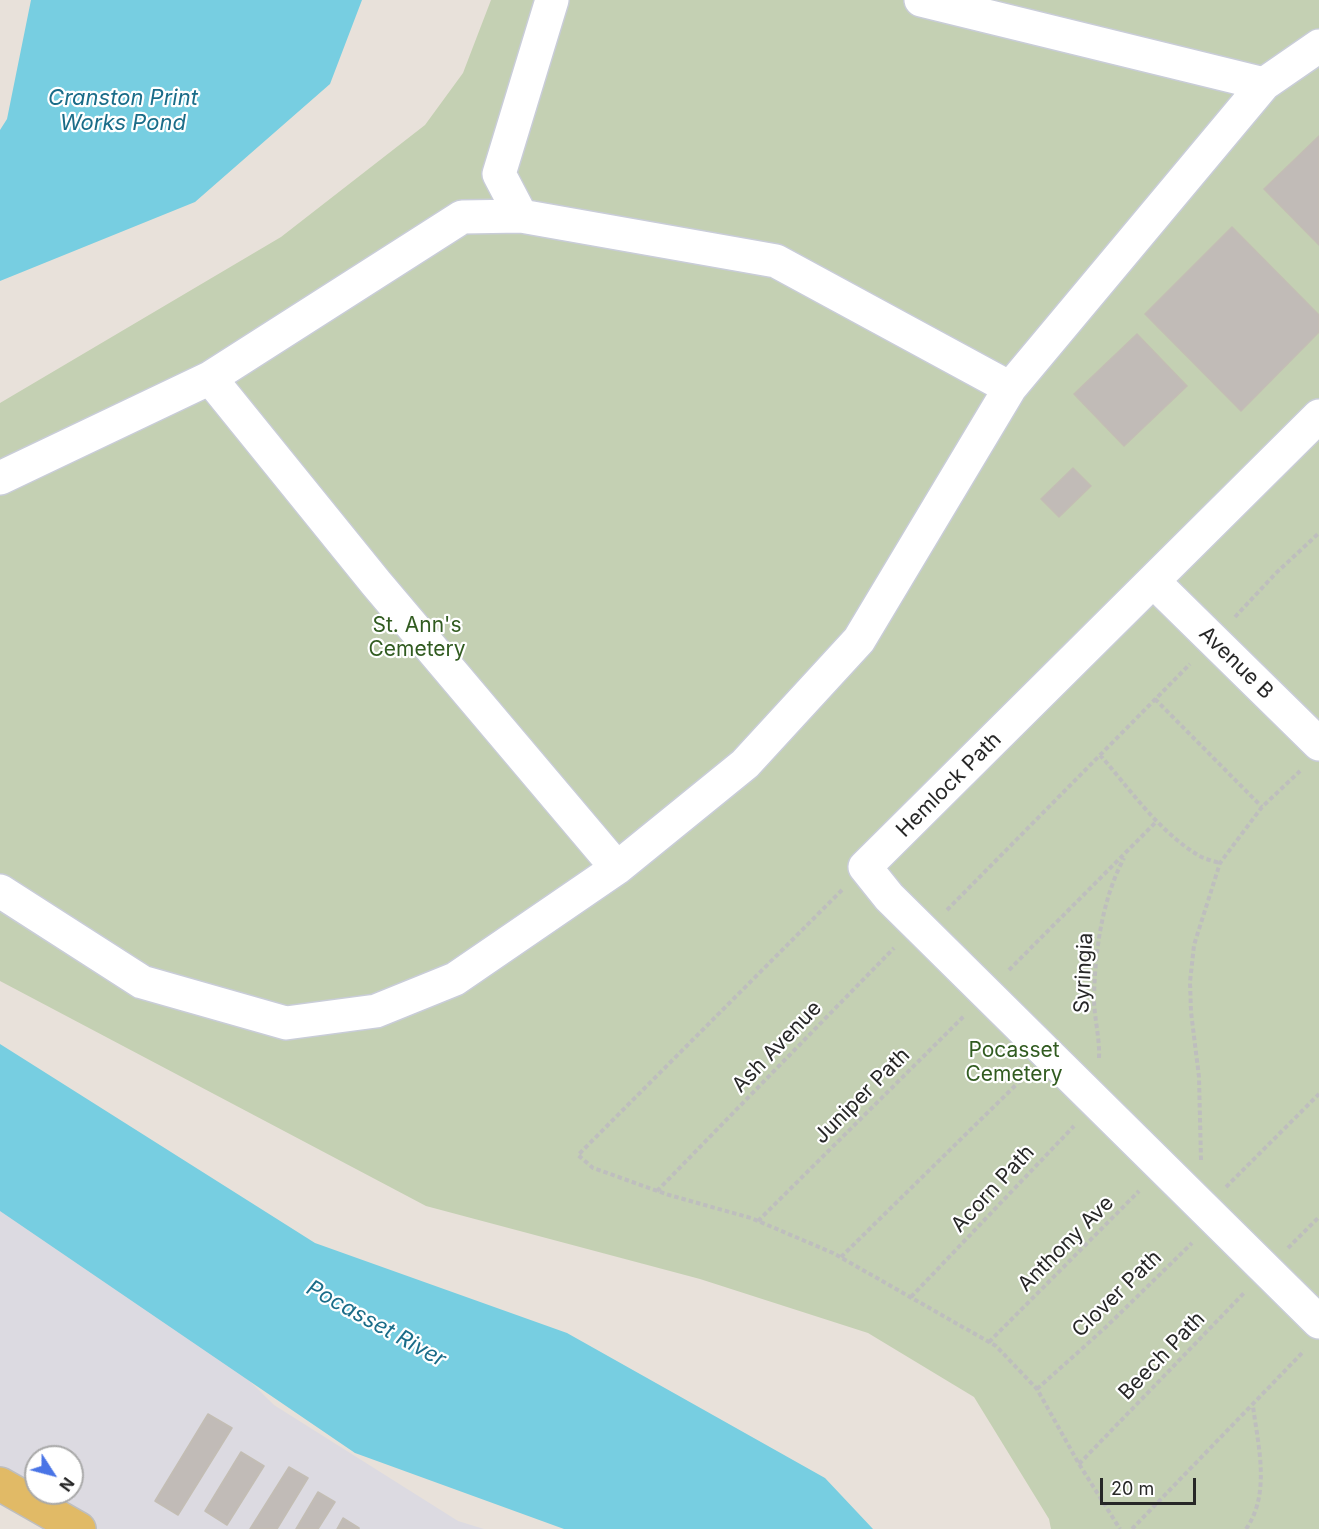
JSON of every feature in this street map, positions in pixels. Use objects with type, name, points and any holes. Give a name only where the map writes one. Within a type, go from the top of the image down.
[{"type":"main road","points":[[0,1484],[79,1529]]},
{"type":"lane","points":[[521,216],[499,174],[552,0]]},
{"type":"lane","points":[[921,0],[1264,84]]},
{"type":"lane","points":[[0,891],[142,982],[286,1023],[376,1011],[454,979],[617,868],[746,764],[860,640],[1010,388],[1264,84],[1319,46]]},
{"type":"lane","points":[[0,478],[210,378],[462,217],[521,216],[776,261],[1010,388]]},
{"type":"lane","points":[[210,378],[376,583],[617,868]]},
{"type":"lane","name":"Hemlock Path","points":[[865,867],[1319,416]]},
{"type":"lane","name":"Avenue B","points":[[1154,582],[1213,640],[1312,754]]},
{"type":"lane","points":[[865,867],[889,897],[1266,1270],[1312,1336]]},
{"type":"path","name":"Ash Avenue","points":[[657,1191],[1100,755],[1275,574],[1319,533]]},
{"type":"path","points":[[1155,699],[1262,807]]},
{"type":"path","points":[[1210,1214],[1201,1165],[1201,1096],[1193,1030],[1191,982],[1194,945],[1220,863],[1262,807],[1312,754]]},
{"type":"path","points":[[1100,755],[1157,821],[1176,839],[1200,857],[1220,863]]},
{"type":"path","name":"Juniper Path","points":[[758,1221],[1157,821]]},
{"type":"path","name":"Syringia","points":[[1097,1101],[1099,1049],[1094,1000],[1102,918],[1114,878],[1128,851]]},
{"type":"path","points":[[865,867],[579,1155],[593,1168],[657,1191],[758,1221],[841,1257],[996,1346],[1037,1389],[1079,1464],[1120,1529]]},
{"type":"path","points":[[841,1257],[1048,1054]]},
{"type":"path","name":"Clover Path","points":[[1037,1389],[1106,1327],[1319,1094]]},
{"type":"path","name":"Acorn Path","points":[[911,1298],[1097,1101]]},
{"type":"path","name":"Anthony Ave","points":[[989,1342],[1163,1167]]},
{"type":"path","name":"Beech Path","points":[[1079,1464],[1319,1217]]},
{"type":"path","points":[[1132,1529],[1253,1405],[1312,1336]]},
{"type":"path","points":[[1246,1529],[1255,1516],[1260,1497],[1260,1459],[1253,1405]]},
{"type":"shaded area","points":[[0,1203],[205,1337],[274,1405],[458,1521],[484,1529],[76,1529],[34,1505],[84,1505],[84,1445],[24,1445],[24,1500],[0,1486]]},
{"type":"green space","name":"St. Ann's Cemetery","points":[[491,0],[1319,0],[1319,1529],[1051,1529],[1049,1519],[974,1397],[868,1333],[700,1279],[426,1206],[0,981],[0,403],[281,237],[425,125],[463,73]]},
{"type":"water","name":"Cranston Print Works Pond","points":[[31,0],[362,0],[330,84],[195,202],[0,281],[0,130],[7,119]]},
{"type":"water","name":"Pocasset River","points":[[0,1044],[315,1243],[567,1333],[825,1478],[873,1529],[564,1529],[355,1453],[0,1211]]},
{"type":"building","points":[[1319,136],[1319,245],[1264,189]]},
{"type":"building","points":[[1232,227],[1319,315],[1319,332],[1241,411],[1145,314]]},
{"type":"building","points":[[1137,334],[1187,386],[1124,446],[1074,394]]},
{"type":"building","points":[[1073,468],[1091,486],[1059,517],[1041,499]]},
{"type":"building","points":[[208,1414],[232,1428],[178,1515],[155,1501]]},
{"type":"building","points":[[241,1452],[264,1466],[227,1525],[205,1511]]},
{"type":"building","points":[[289,1467],[308,1478],[277,1529],[250,1529]]},
{"type":"building","points":[[318,1492],[335,1502],[318,1529],[296,1529]]},
{"type":"building","points":[[343,1518],[359,1528],[359,1529],[337,1529]]},
{"type":"park label","name":"Pocasset Cemetery","points":[[1014,1063]]}]
